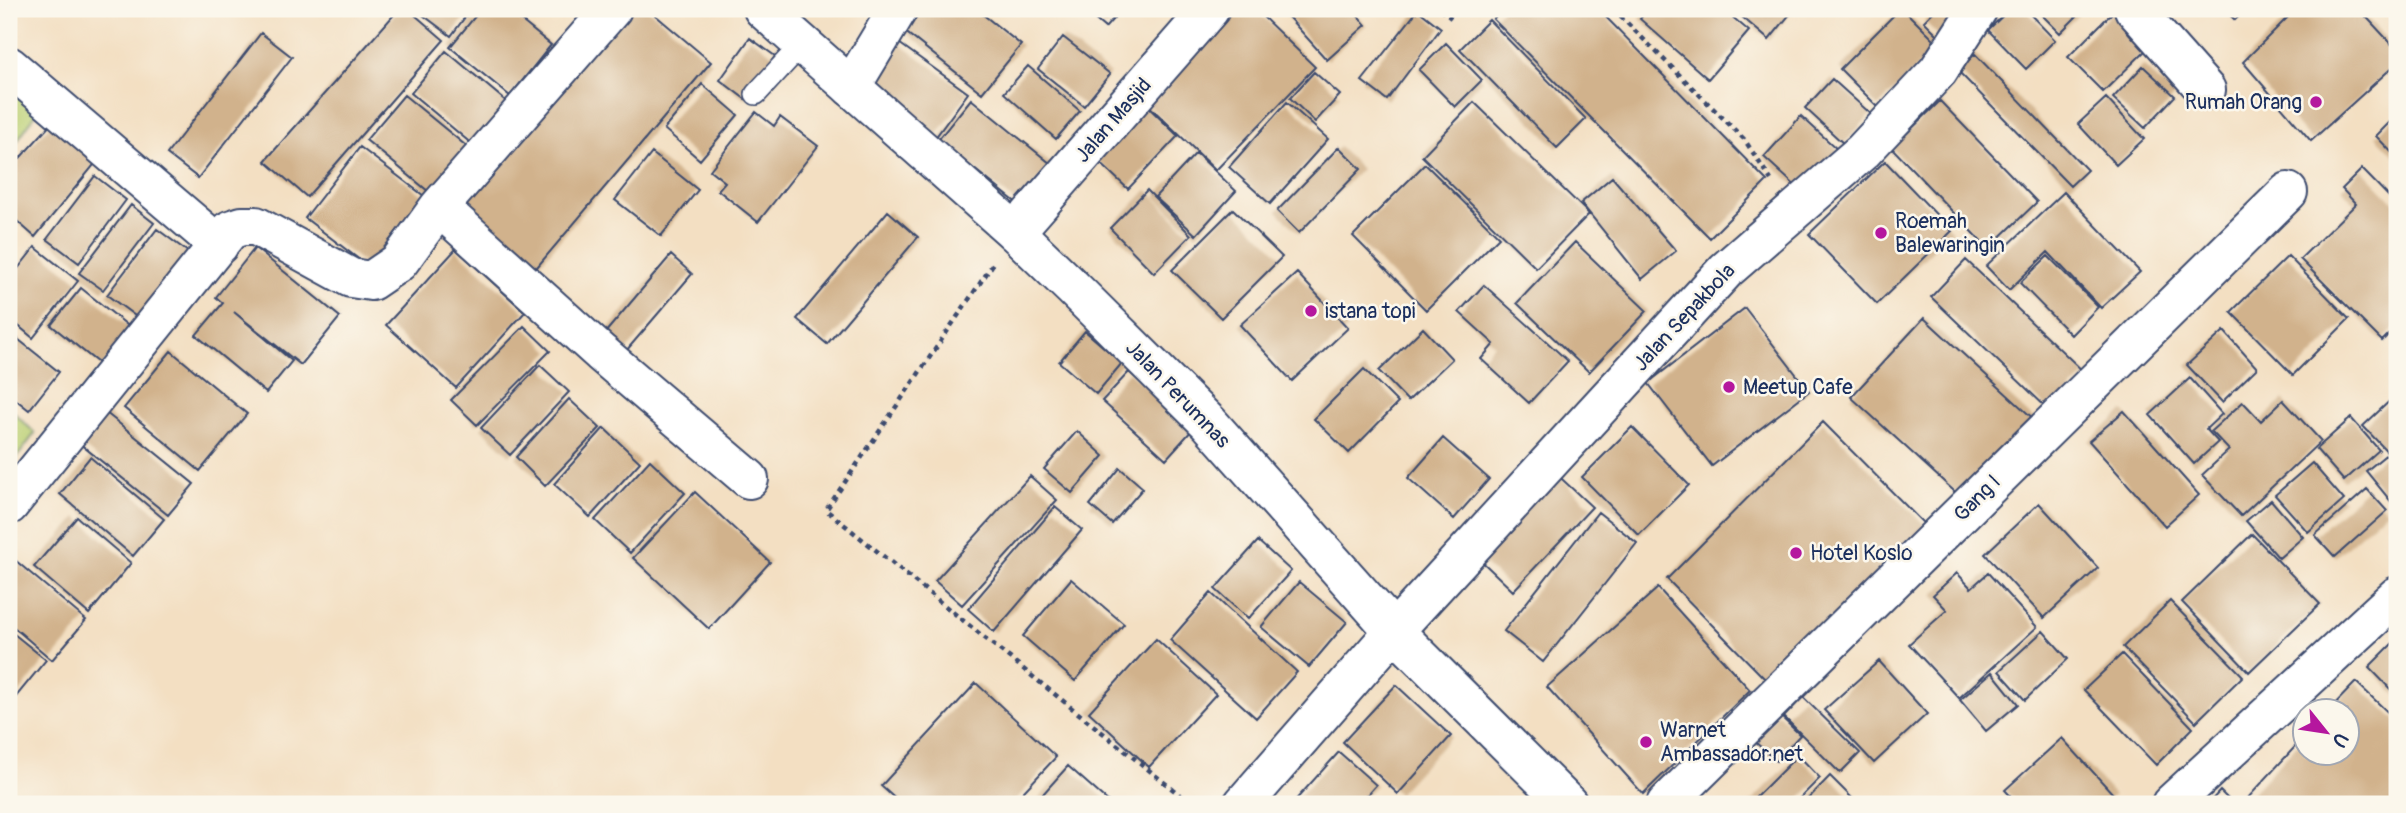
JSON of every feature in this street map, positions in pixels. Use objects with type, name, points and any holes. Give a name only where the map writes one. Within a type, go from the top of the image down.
[{"type":"street","points":[[9,505],[230,230],[242,226],[256,226],[351,278],[371,281],[399,262],[439,207],[612,9]]},
{"type":"street","name":"Jalan Perumnas","points":[[763,9],[1015,232],[1209,423],[1394,631],[1569,804]]},
{"type":"street","points":[[851,87],[898,9]]},
{"type":"street","name":"Jalan Masjid","points":[[1015,232],[1210,9]]},
{"type":"street","name":"Jalan Sepakbola","points":[[1243,804],[1394,631],[1727,270],[1863,151],[1937,71],[1978,9]]},
{"type":"street","points":[[2134,9],[2206,90]]},
{"type":"street","points":[[9,66],[219,245]]},
{"type":"street","name":"Gang I","points":[[1666,804],[2288,192]]},
{"type":"street","points":[[439,207],[583,337],[749,480]]},
{"type":"street","points":[[2171,804],[2397,596]]},
{"type":"lane","points":[[756,94],[803,43]]},
{"type":"path","points":[[1440,9],[1451,18]]},
{"type":"path","points":[[1613,9],[1744,139],[1791,214]]},
{"type":"path","points":[[1015,232],[826,510],[1191,804]]},
{"type":"green space","points":[[9,88],[38,111],[9,152]]},
{"type":"green space","points":[[9,408],[35,433],[9,468]]},
{"type":"building","points":[[399,9],[408,9],[444,40],[307,197],[265,161]]},
{"type":"building","points":[[415,9],[471,9],[451,36]]},
{"type":"building","points":[[481,9],[507,9],[551,45],[510,96],[450,47]]},
{"type":"building","points":[[620,9],[648,9],[711,62],[532,273],[452,206]]},
{"type":"building","points":[[920,9],[976,9],[1021,45],[982,93],[903,30]]},
{"type":"building","points":[[1083,9],[1122,9],[1105,28]]},
{"type":"building","points":[[1232,9],[1255,9],[1315,67],[1216,170],[1144,101]]},
{"type":"building","points":[[1281,9],[1352,9],[1366,25],[1327,60]]},
{"type":"building","points":[[1503,9],[1598,9],[1767,181],[1710,238],[1493,19]]},
{"type":"building","points":[[1648,9],[1723,9],[1749,31],[1708,79],[1640,19]]},
{"type":"building","points":[[1733,9],[1786,9],[1791,13],[1769,40]]},
{"type":"building","points":[[1900,9],[1939,45],[1878,107],[1840,69]]},
{"type":"building","points":[[1936,9],[1950,9],[1962,20],[1943,40],[1924,21]]},
{"type":"building","points":[[2010,9],[2025,9],[2055,40],[2026,69],[1988,30]]},
{"type":"building","points":[[2036,9],[2084,9],[2060,33]]},
{"type":"building","points":[[2224,9],[2246,9],[2235,20]]},
{"type":"building","name":"Rumah Orang","points":[[2296,9],[2359,9],[2397,50],[2397,63],[2311,141],[2243,62]]},
{"type":"building","points":[[1418,10],[1441,28],[1387,100],[1362,81]]},
{"type":"building","points":[[2114,11],[2149,47],[2103,92],[2068,57]]},
{"type":"building","points":[[1489,20],[1586,119],[1557,148],[1460,49]]},
{"type":"building","points":[[261,33],[292,57],[198,178],[167,154]]},
{"type":"building","points":[[1063,37],[1110,74],[1084,106],[1038,69]]},
{"type":"building","points":[[750,38],[775,56],[745,99],[720,80]]},
{"type":"building","points":[[892,38],[968,93],[935,138],[860,83]]},
{"type":"building","points":[[1446,43],[1482,80],[1455,107],[1419,70]]},
{"type":"building","points":[[446,51],[508,103],[473,145],[411,93]]},
{"type":"building","points":[[1975,54],[2087,170],[2070,186],[1958,71]]},
{"type":"building","points":[[1028,66],[1080,111],[1056,139],[1004,93]]},
{"type":"building","points":[[2143,66],[2175,96],[2145,128],[2113,98]]},
{"type":"building","points":[[1314,72],[1340,95],[1315,122],[1290,98]]},
{"type":"building","points":[[1832,79],[1871,114],[1844,144],[1805,108]]},
{"type":"building","points":[[702,84],[738,115],[700,160],[664,129]]},
{"type":"building","points":[[404,95],[471,150],[434,196],[366,140]]},
{"type":"building","points":[[2106,98],[2144,139],[2116,165],[2078,124]]},
{"type":"building","points":[[971,99],[1051,164],[1018,204],[938,140]]},
{"type":"building","points":[[1940,101],[2037,202],[1988,249],[1892,148]]},
{"type":"building","points":[[1287,102],[1328,139],[1270,204],[1229,167]]},
{"type":"building","points":[[1474,102],[1589,214],[1536,268],[1422,156]]},
{"type":"building","points":[[1144,103],[1178,136],[1128,189],[1094,157]]},
{"type":"building","points":[[756,112],[774,126],[780,117],[818,146],[758,222],[718,190],[725,182],[710,170]]},
{"type":"building","points":[[2397,115],[2397,158],[2376,136]]},
{"type":"building","points":[[1801,116],[1838,150],[1801,191],[1764,157]]},
{"type":"building","points":[[52,123],[98,160],[35,237],[9,214],[9,170]]},
{"type":"building","points":[[360,147],[424,196],[369,267],[305,218]]},
{"type":"building","points":[[1339,147],[1361,169],[1299,233],[1277,211]]},
{"type":"building","points":[[652,153],[698,190],[661,236],[615,200]]},
{"type":"building","points":[[1196,153],[1236,191],[1196,235],[1155,197]]},
{"type":"building","name":"Roemah Balewaringin","points":[[1885,161],[1952,231],[1877,304],[1809,234]]},
{"type":"building","points":[[1425,164],[1499,237],[1426,310],[1353,236]]},
{"type":"building","points":[[2362,169],[2397,205],[2397,326],[2382,341],[2300,259],[2356,204],[2342,189]]},
{"type":"building","points":[[95,176],[126,200],[79,263],[47,239]]},
{"type":"building","points":[[1612,177],[1676,251],[1642,279],[1581,203]]},
{"type":"building","points":[[1147,190],[1191,235],[1154,273],[1110,228]]},
{"type":"building","points":[[2064,192],[2140,272],[2101,308],[2048,252],[2009,290],[1986,266]]},
{"type":"building","points":[[131,205],[154,223],[103,290],[79,273]]},
{"type":"building","points":[[1233,209],[1282,257],[1221,318],[1172,270]]},
{"type":"building","points":[[888,211],[918,237],[827,344],[797,319]]},
{"type":"building","points":[[157,229],[192,255],[142,321],[107,295]]},
{"type":"building","points":[[1575,242],[1647,311],[1589,372],[1517,303]]},
{"type":"building","points":[[35,247],[78,281],[33,338],[9,318],[9,280]]},
{"type":"building","points":[[255,248],[340,317],[301,365],[234,312],[292,361],[266,393],[196,335],[223,303],[216,297]]},
{"type":"building","points":[[456,249],[525,312],[456,388],[386,325]]},
{"type":"building","points":[[671,255],[692,274],[626,351],[605,333]]},
{"type":"building","points":[[2048,256],[2098,307],[2071,335],[2020,283]]},
{"type":"building","points":[[2288,256],[2349,319],[2293,375],[2231,312]]},
{"type":"building","points":[[1966,260],[2086,374],[2050,411],[1931,297]]},
{"type":"building","points":[[1297,273],[1348,328],[1292,381],[1240,325]]},
{"type":"building","points":[[1484,285],[1568,361],[1529,403],[1481,359],[1494,344],[1459,312]]},
{"type":"building","points":[[81,288],[132,329],[102,366],[51,325]]},
{"type":"building","name":"Meetup Cafe","points":[[1745,308],[1809,391],[1712,466],[1648,383]]},
{"type":"building","points":[[1924,318],[2037,422],[1965,501],[1851,397]]},
{"type":"building","points":[[524,326],[550,351],[477,425],[451,400]]},
{"type":"building","points":[[1423,328],[1452,359],[1408,401],[1379,371]]},
{"type":"building","points":[[1085,331],[1122,363],[1096,394],[1059,362]]},
{"type":"building","points":[[2224,331],[2257,368],[2222,402],[2187,365]]},
{"type":"building","points":[[9,332],[59,372],[29,410],[9,394]]},
{"type":"building","points":[[171,351],[247,414],[200,471],[124,408]]},
{"type":"building","points":[[540,365],[569,392],[510,455],[481,428]]},
{"type":"building","points":[[1364,369],[1398,403],[1349,453],[1314,419]]},
{"type":"building","points":[[1129,372],[1193,429],[1166,459],[1102,401]]},
{"type":"building","points":[[2190,378],[2222,414],[2206,429],[2218,442],[2194,464],[2150,415]]},
{"type":"building","points":[[2395,396],[2397,398],[2397,462],[2363,426]]},
{"type":"building","points":[[569,399],[600,428],[545,486],[516,457]]},
{"type":"building","points":[[2283,400],[2321,441],[2241,516],[2202,475],[2229,450],[2211,431],[2243,402],[2261,421]]},
{"type":"building","points":[[2124,411],[2199,495],[2165,526],[2089,441]]},
{"type":"building","points":[[105,412],[194,484],[168,515],[79,443]]},
{"type":"building","points":[[2351,418],[2379,450],[2344,481],[2316,449]]},
{"type":"building","name":"Hotel Koslo","points":[[1823,422],[1926,526],[1769,683],[1667,579]]},
{"type":"building","points":[[1632,427],[1689,485],[1639,535],[1582,477]]},
{"type":"building","points":[[604,428],[640,462],[590,517],[554,484]]},
{"type":"building","points":[[1077,431],[1104,456],[1072,493],[1044,469]]},
{"type":"building","points":[[1443,438],[1489,479],[1454,519],[1408,478]]},
{"type":"building","points":[[2388,453],[2397,464],[2397,509],[2366,471]]},
{"type":"building","points":[[90,457],[164,519],[133,556],[60,494]]},
{"type":"building","points":[[650,460],[685,493],[630,553],[595,520]]},
{"type":"building","points":[[2312,463],[2344,500],[2308,532],[2275,495]]},
{"type":"building","points":[[1120,468],[1143,488],[1112,524],[1090,505]]},
{"type":"building","points":[[1550,468],[1592,507],[1513,591],[1472,552]]},
{"type":"building","points":[[1030,476],[1057,500],[962,605],[935,581]]},
{"type":"building","points":[[2367,489],[2387,511],[2335,557],[2315,535]]},
{"type":"building","points":[[695,492],[770,562],[709,629],[633,558]]},
{"type":"building","points":[[2271,500],[2303,537],[2279,558],[2246,521]]},
{"type":"building","points":[[2039,503],[2098,568],[2044,618],[1985,554]]},
{"type":"building","points":[[1055,507],[1082,530],[994,632],[968,609]]},
{"type":"building","points":[[1598,512],[1637,543],[1543,662],[1504,631]]},
{"type":"building","points":[[77,517],[131,563],[89,614],[34,567]]},
{"type":"building","points":[[2252,534],[2320,604],[2249,672],[2182,602]]},
{"type":"building","points":[[1258,541],[1291,571],[1248,619],[1215,589]]},
{"type":"building","points":[[9,555],[86,620],[52,660],[9,623]]},
{"type":"building","points":[[1957,573],[1971,588],[1988,573],[2037,627],[1959,698],[1909,644],[1947,610],[1933,595]]},
{"type":"building","points":[[1071,579],[1124,624],[1075,681],[1023,636]]},
{"type":"building","points":[[1299,582],[1347,622],[1309,667],[1261,627]]},
{"type":"building","name":"Warnet Ambassador.net","points":[[1658,588],[1750,690],[1643,794],[1547,687]]},
{"type":"building","points":[[1211,593],[1297,672],[1256,718],[1170,640]]},
{"type":"building","points":[[2170,601],[2243,676],[2196,722],[2123,647]]},
{"type":"building","points":[[9,630],[46,660],[15,698],[9,694]]},
{"type":"building","points":[[2043,631],[2068,659],[2025,700],[1999,671]]},
{"type":"building","points":[[1156,639],[1216,694],[1149,767],[1089,712]]},
{"type":"building","points":[[2397,639],[2397,696],[2369,667]]},
{"type":"building","points":[[2122,654],[2193,728],[2156,765],[2084,690]]},
{"type":"building","points":[[1879,661],[1927,714],[1874,763],[1824,710]]},
{"type":"building","points":[[1992,672],[2018,704],[1986,731],[1960,700]]},
{"type":"building","points":[[2356,682],[2397,721],[2397,804],[2249,804],[2245,801],[2290,752],[2290,768],[2360,768],[2360,698],[2341,698]]},
{"type":"building","points":[[976,683],[1056,757],[1012,804],[901,804],[881,786]]},
{"type":"building","points":[[1396,685],[1451,736],[1398,794],[1343,742]]},
{"type":"building","points":[[1803,697],[1860,753],[1840,773],[1784,717]]},
{"type":"building","points":[[1778,714],[1800,735],[1776,761],[1753,740]]},
{"type":"building","points":[[2062,738],[2114,795],[2105,804],[2018,804],[2005,790]]},
{"type":"building","points":[[1339,752],[1376,785],[1359,804],[1292,804]]},
{"type":"building","points":[[1798,755],[1820,778],[1794,804],[1749,804]]},
{"type":"building","points":[[1068,766],[1111,804],[1034,804]]},
{"type":"building","points":[[1830,776],[1858,804],[1803,804]]},
{"type":"building","points":[[2220,791],[2233,804],[2208,804]]},
{"type":"place","name":"Rumah Orang","points":[[2316,102]]},
{"type":"place","name":"Roemah Balewaringin","points":[[1881,233]]},
{"type":"place","name":"istana topi","points":[[1311,311]]},
{"type":"place","name":"Meetup Cafe","points":[[1729,387]]},
{"type":"place","name":"Hotel Koslo","points":[[1796,553]]},
{"type":"place","name":"Warnet Ambassador.net","points":[[1646,742]]}]
